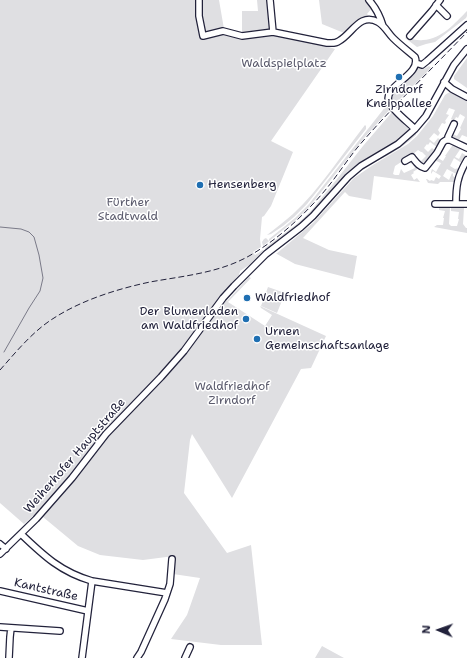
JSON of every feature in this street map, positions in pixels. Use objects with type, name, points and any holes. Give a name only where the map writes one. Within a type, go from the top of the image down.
[{"type":"street","points":[[198,0],[199,16],[203,36],[223,31],[242,36],[273,32],[334,44],[340,41],[361,21],[373,20],[384,26]]},
{"type":"street","points":[[270,0],[273,32]]},
{"type":"street","points":[[370,0],[380,14],[384,26],[393,38],[415,57],[416,64],[414,68],[393,88],[388,98],[388,102],[393,108],[415,129]]},
{"type":"street","points":[[410,36],[440,0]]},
{"type":"street","points":[[436,5],[447,16]]},
{"type":"street","points":[[416,64],[427,62],[467,25]]},
{"type":"street","name":"Weiherhofer Hauptstraße","points":[[0,554],[21,534],[72,478],[106,434],[184,351],[223,298],[234,286],[266,254],[313,216],[348,177],[361,166],[398,144],[415,129],[426,116],[454,65],[467,49]]},
{"type":"street","points":[[444,82],[454,85],[467,96]]},
{"type":"street","points":[[448,140],[449,133],[454,124]]},
{"type":"street","points":[[405,161],[412,157],[422,168],[425,168],[444,142],[448,140],[452,140],[467,148]]},
{"type":"street","points":[[456,204],[457,182],[467,160]]},
{"type":"street","points":[[435,204],[467,204]]},
{"type":"street","points":[[21,534],[53,563],[74,574],[92,581],[167,593]]},
{"type":"street","points":[[0,544],[6,549]]},
{"type":"street","points":[[137,658],[167,593],[170,584],[172,559]]},
{"type":"street","points":[[82,658],[92,581]]},
{"type":"street","name":"Kantstraße","points":[[0,591],[88,611]]},
{"type":"street","points":[[0,627],[60,631]]},
{"type":"street","points":[[10,658],[9,648],[11,628]]},
{"type":"street","points":[[185,658],[190,647]]},
{"type":"green space","name":"Fürther Stadtwald","points":[[0,0],[219,0],[224,29],[242,33],[242,11],[258,11],[257,0],[269,0],[272,34],[335,49],[271,141],[293,152],[271,206],[262,217],[260,239],[261,247],[253,252],[255,255],[263,251],[249,265],[240,271],[234,283],[236,286],[241,283],[225,300],[227,301],[249,277],[251,278],[228,302],[265,326],[272,315],[260,306],[326,336],[311,368],[301,369],[232,498],[192,434],[190,440],[184,493],[227,553],[251,545],[262,645],[221,645],[171,639],[187,615],[200,578],[173,574],[174,556],[143,560],[100,555],[78,546],[37,512],[24,524],[0,503]]},
{"type":"green space","points":[[319,0],[366,0],[372,8],[367,14],[369,16],[361,18],[355,22],[344,33],[322,24]]},
{"type":"green space","points":[[467,11],[466,18],[435,42],[417,47],[405,38],[421,40],[436,37],[448,30]]},
{"type":"green space","points":[[467,58],[467,88],[454,79],[454,76]]},
{"type":"green space","points":[[419,66],[424,69],[429,66],[431,68],[394,105],[390,100],[392,92],[403,84],[404,86]]},
{"type":"green space","points":[[452,92],[467,102],[467,137],[462,135],[458,142],[452,138],[450,134],[451,133],[457,136],[465,117],[460,114],[454,121],[451,119],[455,110],[449,108],[446,114],[449,115],[445,121],[445,124],[442,123],[438,130],[440,133],[438,136],[434,133],[429,139],[434,143],[438,138],[442,141],[438,148],[430,142],[424,148],[428,152],[432,148],[436,151],[429,160],[420,165],[415,158],[416,157],[421,161],[426,156],[418,150],[395,166],[393,174],[399,175],[401,169],[404,173],[415,168],[409,160],[411,159],[419,168],[411,175],[414,180],[417,178],[420,182],[374,176],[371,200],[349,196],[345,192],[303,238],[329,250],[357,256],[353,279],[295,264],[276,254],[313,223],[354,178],[408,144],[417,136],[433,116],[445,95]]},
{"type":"green space","points":[[388,105],[391,108],[365,137],[310,206],[297,219],[263,246],[262,242],[264,239],[266,238],[269,241],[269,239],[295,218],[309,204]]},
{"type":"green space","points":[[393,111],[408,125],[408,130],[405,135],[351,171],[306,219],[260,256],[265,248],[310,212]]},
{"type":"green space","points":[[365,125],[366,129],[307,204],[283,226],[267,235],[293,214],[312,194]]},
{"type":"green space","points":[[416,133],[413,138],[401,147],[357,173],[321,213],[297,235],[276,251],[305,227],[338,190],[361,169],[397,148]]},
{"type":"green space","points":[[454,143],[461,148],[455,157],[459,159],[462,153],[467,156],[467,158],[463,164],[454,158],[450,166],[455,169],[462,167],[458,175],[447,169],[443,176],[449,180],[452,173],[457,179],[456,182],[440,182],[438,184],[428,183],[426,179],[434,181],[436,177],[439,179],[441,176],[433,171],[431,174],[432,169],[436,172],[441,163],[434,160],[438,154],[440,155],[438,158],[443,161]]},
{"type":"green space","points":[[439,207],[450,208],[449,224],[451,226],[457,226],[459,212],[451,211],[451,208],[464,208],[463,224],[467,228],[467,233],[434,227],[437,225],[443,225],[445,211],[439,210]]},
{"type":"green space","points":[[268,287],[285,293],[277,313],[261,306]]},
{"type":"green space","points":[[322,646],[344,658],[315,658]]},
{"type":"waterway","points":[[0,227],[21,229],[29,232],[34,237],[43,278],[40,291],[4,352]]},
{"type":"railway","points":[[0,370],[25,342],[46,323],[76,306],[125,288],[201,273],[226,266],[249,256],[269,243],[288,228],[314,203],[370,133],[467,32]]},
{"type":"place","name":"Zirndorf Kneippallee","points":[[399,77]]},
{"type":"place","name":"Hensenberg","points":[[200,185]]},
{"type":"place","name":"Waldfriedhof","points":[[247,298]]},
{"type":"place","name":"Der Blumenladen am Waldfriedhof","points":[[246,319]]},
{"type":"place","name":"Urnen Gemeinschaftsanlage","points":[[257,339]]},
{"type":"park label","name":"Waldspielplatz","points":[[284,64]]},
{"type":"park label","name":"Waldfriedhof Zirndorf","points":[[232,394]]}]
